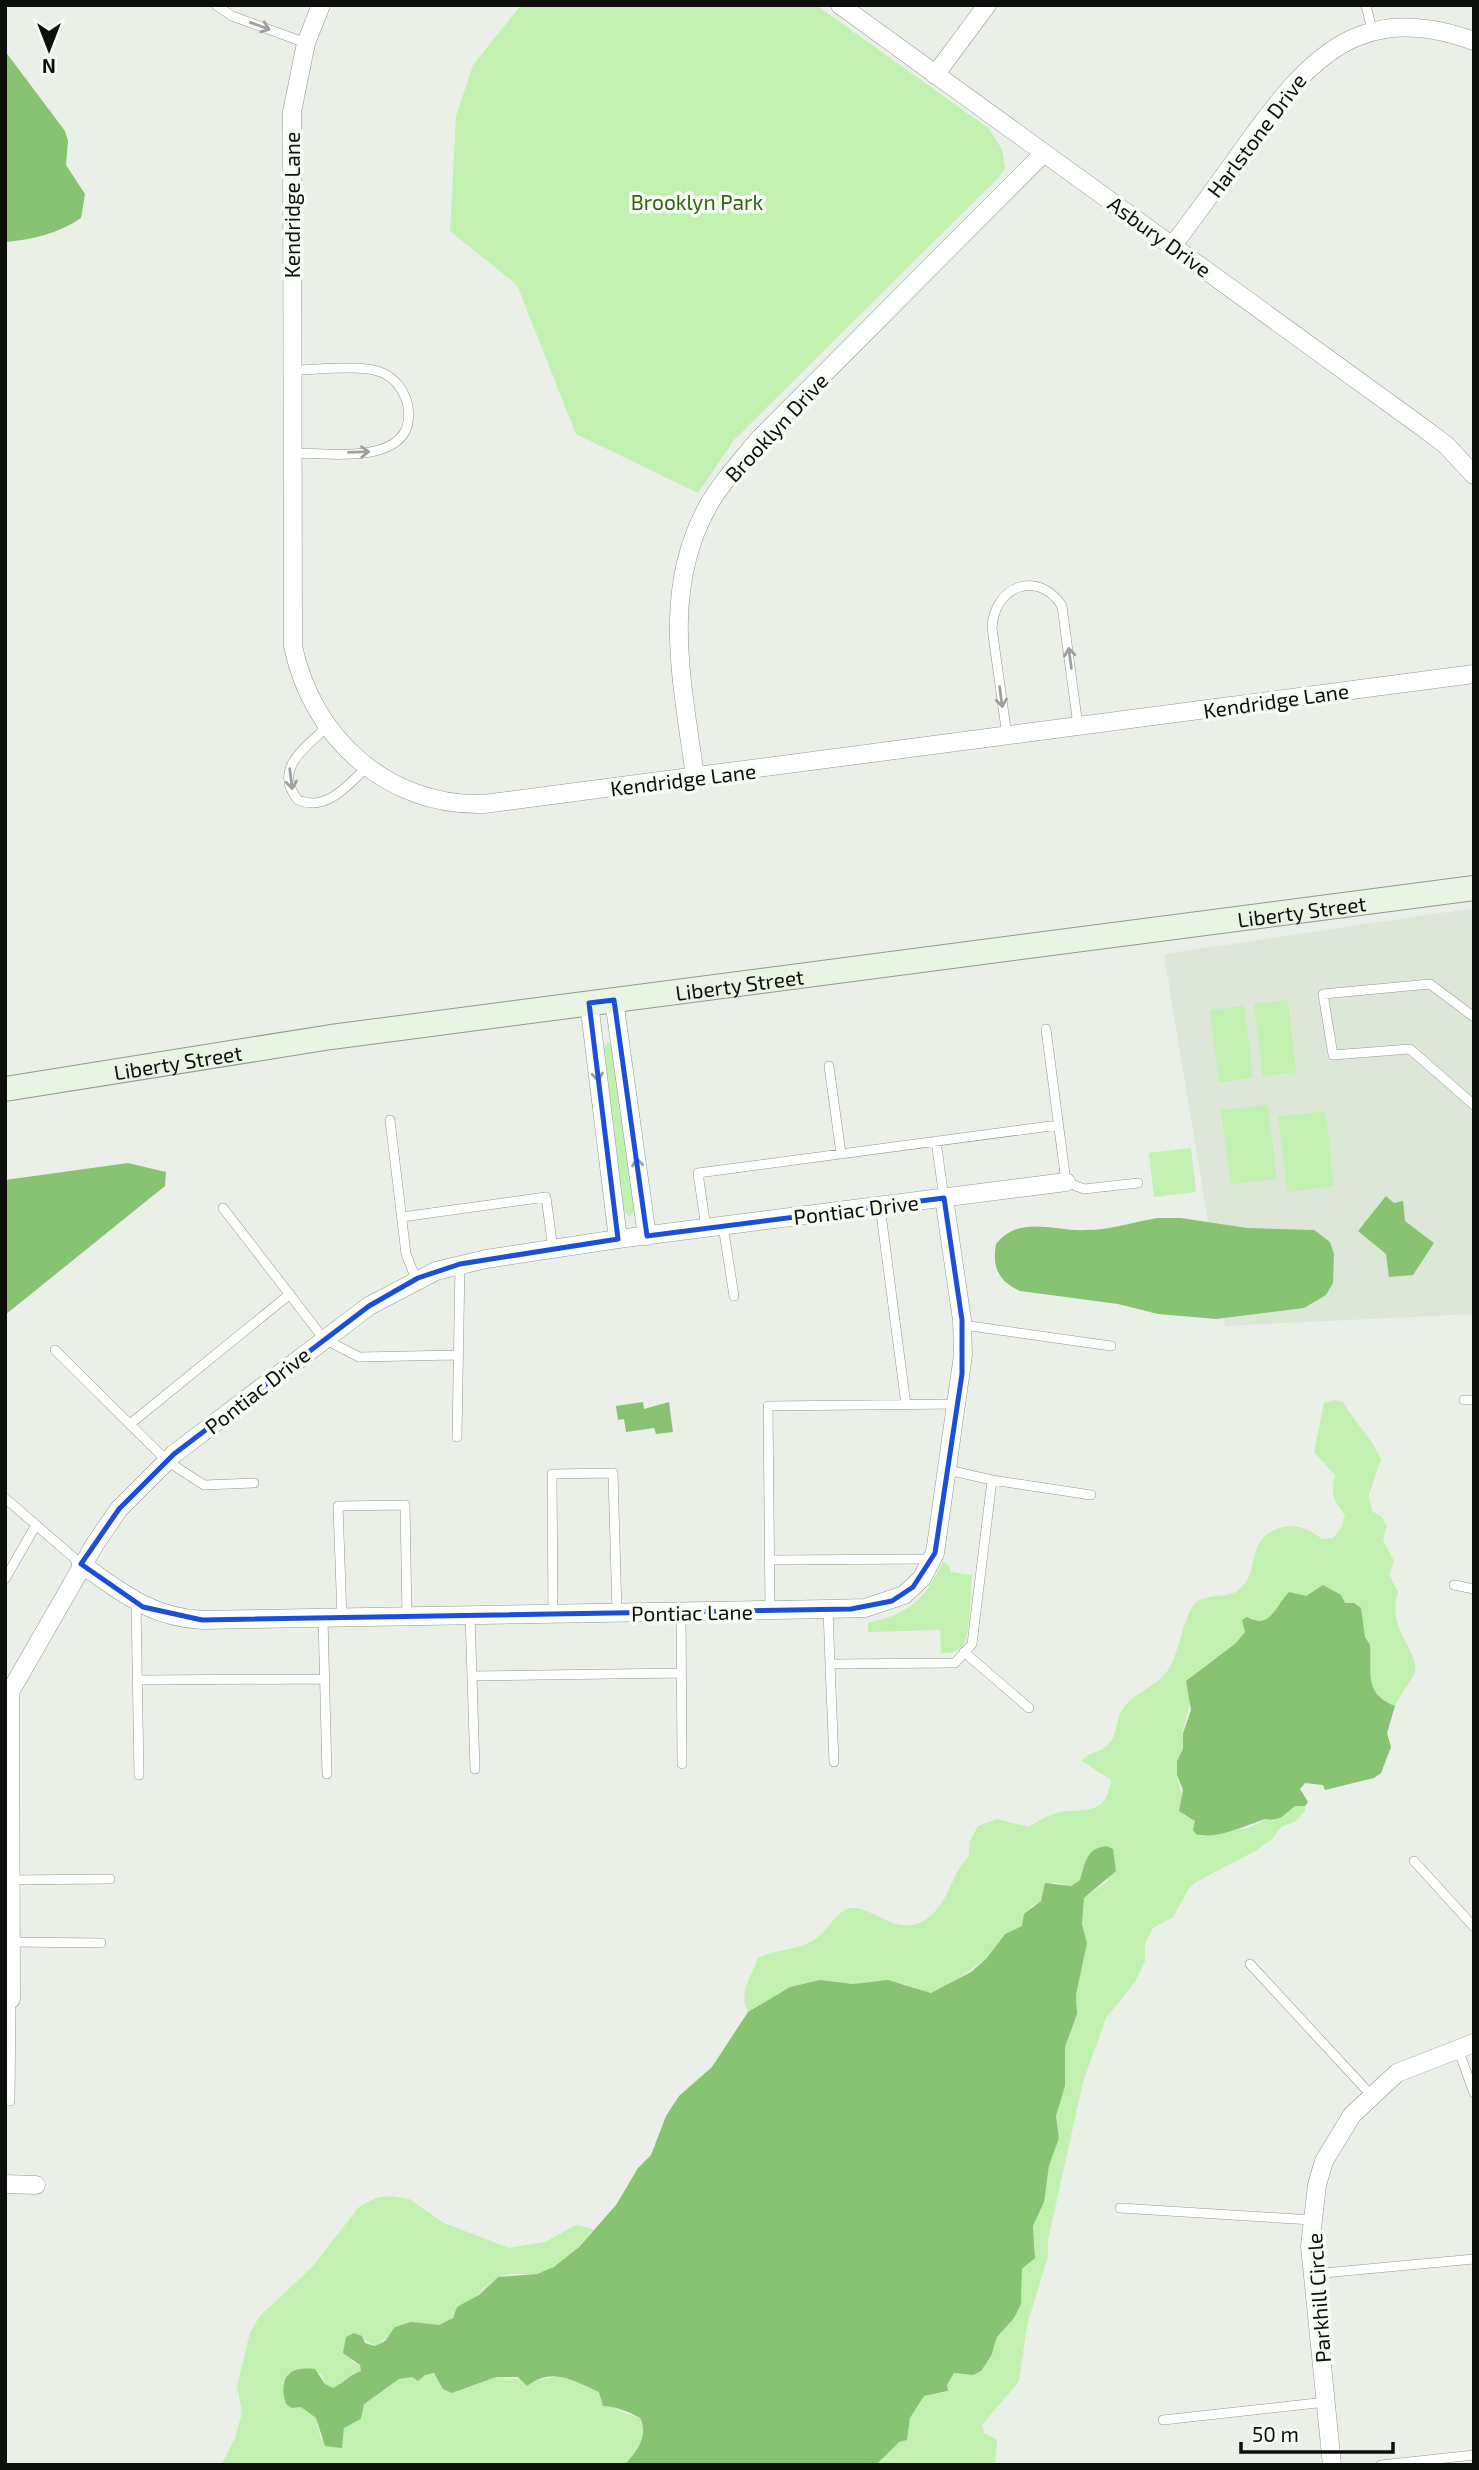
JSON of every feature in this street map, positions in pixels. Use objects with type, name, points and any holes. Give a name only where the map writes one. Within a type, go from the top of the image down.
[{"type":"street","name":"Kendridge Lane","points":[[321,5],[306,43],[292,112],[290,453],[293,646],[304,688],[327,727],[366,768],[420,796],[472,805],[1474,674]]},
{"type":"street","name":"Asbury Drive","points":[[840,5],[1422,427],[1446,445],[1474,475]]},
{"type":"street","points":[[935,75],[987,5]]},
{"type":"street","name":"Harlstone Drive","points":[[1173,245],[1295,79],[1323,54],[1372,30],[1403,28],[1434,31],[1474,41]]},
{"type":"street","name":"Brooklyn Drive","points":[[695,777],[678,651],[678,605],[688,552],[709,505],[728,475],[760,438],[1043,154]]},
{"type":"street","name":"Liberty Street","points":[[5,1089],[331,1037],[1474,888]]},
{"type":"street","points":[[614,1000],[647,1236]]},
{"type":"street","points":[[589,1003],[618,1239]]},
{"type":"street","name":"Pontiac Drive","points":[[7,1692],[81,1564],[119,1509],[167,1461],[324,1339],[369,1306],[416,1279],[460,1264],[618,1239],[1066,1182]]},
{"type":"street","name":"Pontiac Lane","points":[[81,1564],[136,1602],[157,1613],[186,1619],[828,1609],[864,1608],[892,1601],[913,1587],[932,1559],[958,1404],[962,1325],[944,1198]]},
{"type":"street","points":[[7,1692],[11,1942],[8,1999]]},
{"type":"street","name":"Parkhill Circle","points":[[1332,2465],[1313,2274],[1312,2220],[1324,2161],[1352,2115],[1397,2073],[1466,2046]]},
{"type":"street","points":[[5,2185],[36,2185]]},
{"type":"lane","points":[[216,5],[232,16],[306,43]]},
{"type":"lane","points":[[1366,5],[1372,30]]},
{"type":"lane","points":[[290,370],[382,373],[399,386],[408,414],[403,435],[387,448],[363,452],[290,453]]},
{"type":"lane","points":[[1007,736],[992,628],[993,612],[1000,598],[1010,590],[1026,586],[1041,587],[1055,594],[1062,606],[1078,726]]},
{"type":"lane","points":[[327,727],[292,760],[288,777],[298,800],[313,804],[331,798],[366,768]]},
{"type":"lane","points":[[1474,1017],[1430,984],[1323,994],[1333,1055],[1410,1049],[1474,1105]]},
{"type":"lane","points":[[1046,1029],[1066,1182],[1084,1189],[1138,1183]]},
{"type":"lane","points":[[829,1066],[841,1154]]},
{"type":"lane","points":[[390,1120],[406,1254],[416,1279]]},
{"type":"lane","points":[[734,1296],[698,1173],[1058,1125]]},
{"type":"lane","points":[[936,1141],[944,1198]]},
{"type":"lane","points":[[402,1217],[546,1197],[553,1249]]},
{"type":"lane","points":[[880,1206],[906,1405]]},
{"type":"lane","points":[[223,1208],[324,1339],[359,1357],[457,1355]]},
{"type":"lane","points":[[457,1437],[460,1264]]},
{"type":"lane","points":[[130,1424],[290,1294]]},
{"type":"lane","points":[[962,1325],[1111,1346]]},
{"type":"lane","points":[[55,1350],[167,1461],[204,1485],[254,1483]]},
{"type":"lane","points":[[770,1610],[768,1406],[958,1404]]},
{"type":"lane","points":[[948,1470],[992,1480],[1091,1495]]},
{"type":"lane","points":[[553,1614],[552,1474],[613,1473],[617,1613]]},
{"type":"lane","points":[[830,1664],[955,1663],[972,1644],[992,1480]]},
{"type":"lane","points":[[5,1498],[81,1564]]},
{"type":"lane","points":[[342,1618],[338,1506],[405,1504],[407,1616]]},
{"type":"lane","points":[[5,1579],[36,1525]]},
{"type":"lane","points":[[769,1560],[932,1559]]},
{"type":"lane","points":[[1454,1585],[1474,1589]]},
{"type":"lane","points":[[136,1602],[139,1775]]},
{"type":"lane","points":[[828,1609],[834,1762]]},
{"type":"lane","points":[[681,1612],[682,1764]]},
{"type":"lane","points":[[470,1615],[475,1769]]},
{"type":"lane","points":[[323,1618],[327,1774]]},
{"type":"lane","points":[[964,1652],[1029,1708]]},
{"type":"lane","points":[[472,1676],[681,1673]]},
{"type":"lane","points":[[137,1681],[325,1679]]},
{"type":"lane","points":[[1413,1861],[1473,1927]]},
{"type":"lane","points":[[10,1881],[110,1880]]},
{"type":"lane","points":[[11,1942],[101,1943]]},
{"type":"lane","points":[[1250,1964],[1372,2096]]},
{"type":"lane","points":[[8,1999],[10,2101]]},
{"type":"lane","points":[[1466,2046],[1474,2093]]},
{"type":"lane","points":[[1120,2208],[1312,2220]]},
{"type":"lane","points":[[1313,2274],[1474,2259]]},
{"type":"lane","points":[[1163,2420],[1326,2402]]},
{"type":"lane","points":[[1381,2465],[1474,2455]]},
{"type":"highlighted area","points":[[614,1000],[647,1236],[944,1198],[962,1320],[962,1374],[935,1553],[913,1587],[892,1601],[851,1609],[202,1620],[143,1607],[81,1564],[119,1509],[174,1454],[369,1306],[418,1278],[460,1264],[618,1239],[589,1003]]},
{"type":"shaded area","points":[[5,51],[65,131],[68,141],[66,165],[85,194],[81,218],[73,223],[45,235],[5,242]]},
{"type":"shaded area","points":[[1474,908],[1474,1314],[1225,1326],[1164,954]]},
{"type":"shaded area","points":[[128,1163],[166,1172],[165,1186],[5,1315],[5,1180]]},
{"type":"shaded area","points":[[1386,1196],[1394,1203],[1403,1201],[1405,1221],[1434,1243],[1413,1275],[1389,1277],[1386,1254],[1358,1231]]},
{"type":"shaded area","points":[[1157,1218],[1181,1218],[1247,1228],[1314,1230],[1330,1242],[1334,1254],[1333,1283],[1326,1295],[1304,1308],[1216,1319],[1158,1314],[1118,1304],[1020,1291],[1006,1283],[996,1266],[996,1244],[1016,1229],[1038,1226],[1096,1230]]},
{"type":"shaded area","points":[[643,1402],[644,1409],[669,1402],[673,1432],[656,1434],[654,1428],[626,1432],[624,1419],[618,1420],[616,1406]]},
{"type":"shaded area","points":[[1323,1585],[1341,1595],[1345,1603],[1354,1603],[1361,1608],[1365,1637],[1370,1645],[1371,1681],[1378,1695],[1395,1706],[1387,1733],[1391,1747],[1381,1773],[1374,1778],[1325,1790],[1323,1785],[1305,1783],[1300,1789],[1308,1802],[1305,1806],[1295,1806],[1279,1818],[1265,1819],[1222,1833],[1196,1834],[1193,1830],[1195,1821],[1179,1811],[1183,1790],[1177,1775],[1177,1761],[1183,1749],[1183,1733],[1191,1710],[1186,1681],[1236,1643],[1245,1632],[1242,1620],[1247,1617],[1255,1620],[1267,1618],[1289,1592],[1306,1596]]},
{"type":"shaded area","points":[[1106,1846],[1113,1849],[1116,1871],[1084,1898],[1082,1924],[1087,1943],[1076,1995],[1077,2014],[1065,2047],[1065,2086],[1056,2116],[1059,2138],[1049,2166],[1044,2202],[1033,2226],[1035,2258],[1022,2269],[1021,2304],[1014,2318],[997,2337],[991,2356],[981,2371],[973,2375],[954,2373],[947,2385],[948,2391],[924,2396],[910,2418],[907,2440],[899,2442],[876,2465],[624,2465],[640,2443],[643,2431],[640,2418],[603,2406],[599,2392],[555,2376],[537,2380],[527,2386],[518,2377],[496,2377],[452,2393],[443,2389],[434,2373],[425,2375],[418,2381],[412,2377],[399,2379],[364,2404],[361,2419],[344,2428],[342,2448],[325,2446],[316,2418],[301,2407],[292,2408],[286,2404],[283,2387],[287,2376],[292,2372],[315,2369],[325,2384],[333,2388],[361,2371],[360,2365],[343,2353],[346,2337],[354,2333],[362,2336],[365,2343],[375,2346],[385,2341],[395,2327],[411,2322],[439,2325],[453,2318],[457,2307],[479,2295],[498,2277],[537,2274],[554,2267],[579,2247],[616,2205],[638,2168],[651,2155],[666,2116],[679,2096],[712,2067],[748,2012],[790,1987],[820,1980],[853,1984],[888,1980],[931,1993],[971,1972],[986,1959],[1005,1934],[1022,1926],[1024,1914],[1041,1901],[1045,1883],[1071,1886],[1080,1880],[1090,1853]]},
{"type":"green space","name":"Brooklyn Park","points":[[521,5],[816,5],[988,128],[1002,149],[1005,168],[999,177],[734,440],[698,493],[576,434],[517,285],[450,231],[456,116],[473,65]]},
{"type":"green space","points":[[1288,1000],[1296,1072],[1263,1076],[1254,1004]]},
{"type":"green space","points":[[1244,1006],[1253,1078],[1219,1082],[1210,1010]]},
{"type":"green space","points":[[608,1042],[614,1046],[634,1211],[630,1217],[624,1211],[603,1049]]},
{"type":"green space","points":[[1268,1105],[1277,1179],[1231,1184],[1221,1110]]},
{"type":"green space","points":[[1325,1111],[1334,1186],[1288,1192],[1278,1117]]},
{"type":"green space","points":[[1191,1148],[1196,1192],[1154,1197],[1149,1153]]},
{"type":"green space","points":[[1334,1400],[1343,1402],[1381,1459],[1369,1495],[1372,1511],[1382,1517],[1387,1526],[1383,1540],[1394,1561],[1389,1574],[1398,1592],[1396,1618],[1413,1656],[1415,1672],[1395,1706],[1377,1694],[1371,1678],[1363,1632],[1349,1610],[1323,1585],[1306,1596],[1282,1599],[1269,1617],[1259,1620],[1247,1617],[1242,1620],[1245,1632],[1236,1643],[1186,1681],[1189,1704],[1183,1750],[1177,1771],[1186,1804],[1202,1836],[1248,1828],[1266,1819],[1274,1821],[1295,1806],[1305,1806],[1305,1811],[1296,1821],[1281,1827],[1272,1839],[1257,1850],[1196,1882],[1188,1890],[1173,1917],[1153,1928],[1145,1944],[1145,1961],[1135,1982],[1106,2018],[1083,2082],[1048,2240],[1048,2256],[1027,2325],[1019,2381],[982,2425],[984,2433],[997,2440],[995,2465],[876,2465],[899,2442],[907,2440],[910,2418],[924,2396],[947,2392],[947,2385],[954,2373],[973,2375],[994,2347],[997,2337],[1014,2318],[1022,2291],[1022,2269],[1028,2265],[1035,2252],[1033,2226],[1044,2202],[1049,2166],[1059,2138],[1056,2116],[1065,2086],[1065,2047],[1077,2014],[1076,1995],[1087,1943],[1082,1924],[1084,1898],[1108,1881],[1106,1846],[1090,1853],[1080,1880],[1071,1886],[1052,1882],[1041,1901],[1031,1907],[1022,1927],[1005,1934],[986,1959],[945,1988],[930,1993],[904,1984],[853,1984],[820,1980],[790,1987],[748,2012],[745,1991],[758,1958],[811,1942],[838,1915],[848,1909],[863,1910],[898,1925],[918,1923],[929,1917],[942,1903],[969,1856],[970,1841],[978,1826],[997,1819],[1029,1827],[1053,1814],[1098,1806],[1108,1793],[1111,1780],[1082,1761],[1107,1746],[1113,1738],[1125,1705],[1168,1670],[1192,1607],[1202,1599],[1230,1594],[1241,1588],[1249,1575],[1258,1545],[1276,1529],[1290,1526],[1303,1528],[1322,1539],[1333,1538],[1341,1528],[1345,1515],[1334,1496],[1335,1475],[1314,1452],[1324,1403]]},
{"type":"green space","points":[[943,1562],[948,1564],[951,1572],[972,1575],[969,1624],[962,1647],[955,1652],[941,1653],[940,1630],[868,1632],[868,1623],[905,1610],[922,1596]]},
{"type":"green space","points":[[390,2196],[409,2199],[444,2223],[509,2248],[545,2242],[576,2225],[593,2229],[575,2251],[560,2263],[534,2274],[500,2276],[457,2315],[442,2324],[405,2325],[375,2346],[354,2333],[351,2361],[360,2365],[362,2371],[333,2388],[325,2384],[321,2373],[289,2373],[283,2383],[286,2404],[292,2408],[301,2407],[316,2418],[321,2440],[343,2442],[344,2428],[361,2419],[364,2404],[399,2379],[435,2373],[452,2393],[496,2377],[534,2381],[562,2375],[600,2392],[601,2400],[621,2412],[640,2418],[643,2431],[640,2443],[624,2465],[221,2465],[235,2438],[242,2413],[237,2386],[250,2332],[260,2316],[312,2267],[359,2207],[376,2198]]}]
